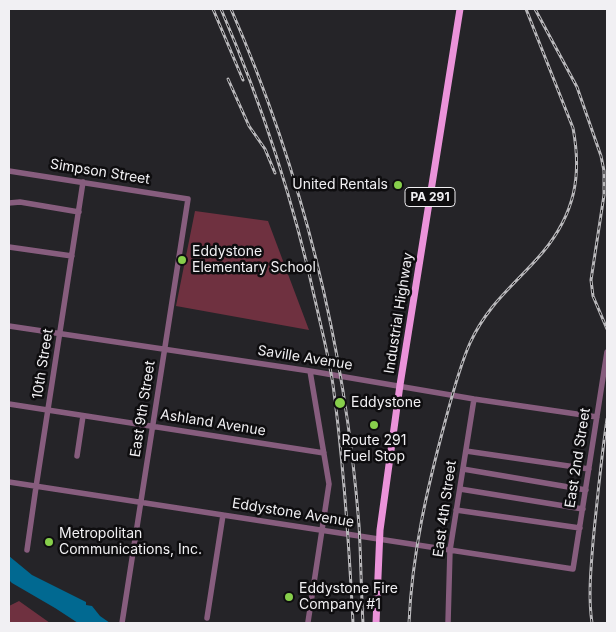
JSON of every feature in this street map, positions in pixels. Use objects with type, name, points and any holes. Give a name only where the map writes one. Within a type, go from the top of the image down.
[{"type":"main road","name":"Industrial Highway","points":[[376,623],[380,530],[400,385],[460,9]]},
{"type":"street","name":"Simpson Street","points":[[9,171],[188,198]]},
{"type":"street","name":"10th Street","points":[[28,550],[36,486],[83,182]]},
{"type":"street","name":"East 9th Street","points":[[122,623],[188,198]]},
{"type":"street","points":[[9,203],[20,202],[79,212]]},
{"type":"street","points":[[9,247],[72,256]]},
{"type":"street","name":"Saville Avenue","points":[[9,326],[310,371],[474,399],[597,417]]},
{"type":"street","name":"East 2nd Street","points":[[574,569],[607,352]]},
{"type":"street","points":[[308,622],[329,484],[310,371]]},
{"type":"street","name":"East 4th Street","points":[[448,623],[450,550],[474,399]]},
{"type":"street","name":"Ashland Avenue","points":[[9,404],[324,453]]},
{"type":"street","points":[[77,456],[83,416]]},
{"type":"street","points":[[466,451],[589,469]]},
{"type":"street","points":[[463,469],[586,490]]},
{"type":"street","name":"Eddystone Avenue","points":[[9,482],[574,569]]},
{"type":"street","points":[[460,489],[583,509]]},
{"type":"street","points":[[456,510],[580,528]]},
{"type":"street","points":[[207,618],[224,515]]},
{"type":"shaded area","points":[[195,211],[268,221],[309,330],[176,306]]},
{"type":"shaded area","points":[[19,601],[50,623],[9,623],[9,606]]},
{"type":"water","points":[[9,556],[32,575],[86,602],[86,605],[92,606],[100,616],[110,623],[78,623],[12,583],[9,580]]},
{"type":"railway","points":[[213,9],[243,80]]},
{"type":"railway","points":[[221,9],[250,81],[276,154],[298,228],[327,355],[333,385],[343,474],[353,623]]},
{"type":"railway","points":[[231,9],[279,133],[299,197],[331,326],[352,458],[359,525],[363,623]]},
{"type":"railway","points":[[409,623],[413,572],[426,497],[450,402],[466,353],[477,329],[494,305],[543,252],[554,237],[569,208],[576,178],[577,162],[573,128],[526,9]]},
{"type":"railway","points":[[535,9],[577,87],[601,156],[604,171],[604,195],[591,280],[593,296],[607,329]]},
{"type":"railway","points":[[228,79],[249,126],[265,149],[275,173]]},
{"type":"railway","points":[[592,623],[590,593],[591,562],[607,419]]},
{"type":"place","name":"United Rentals","points":[[398,185]]},
{"type":"place","name":"Eddystone Elementary School","points":[[182,260]]},
{"type":"place","name":"Eddystone","points":[[340,403]]},
{"type":"place","name":"Route 291 Fuel Stop","points":[[374,425]]},
{"type":"place","name":"Metropolitan Communications, Inc.","points":[[49,542]]},
{"type":"place","name":"Eddystone Fire Company #1","points":[[289,597]]}]
